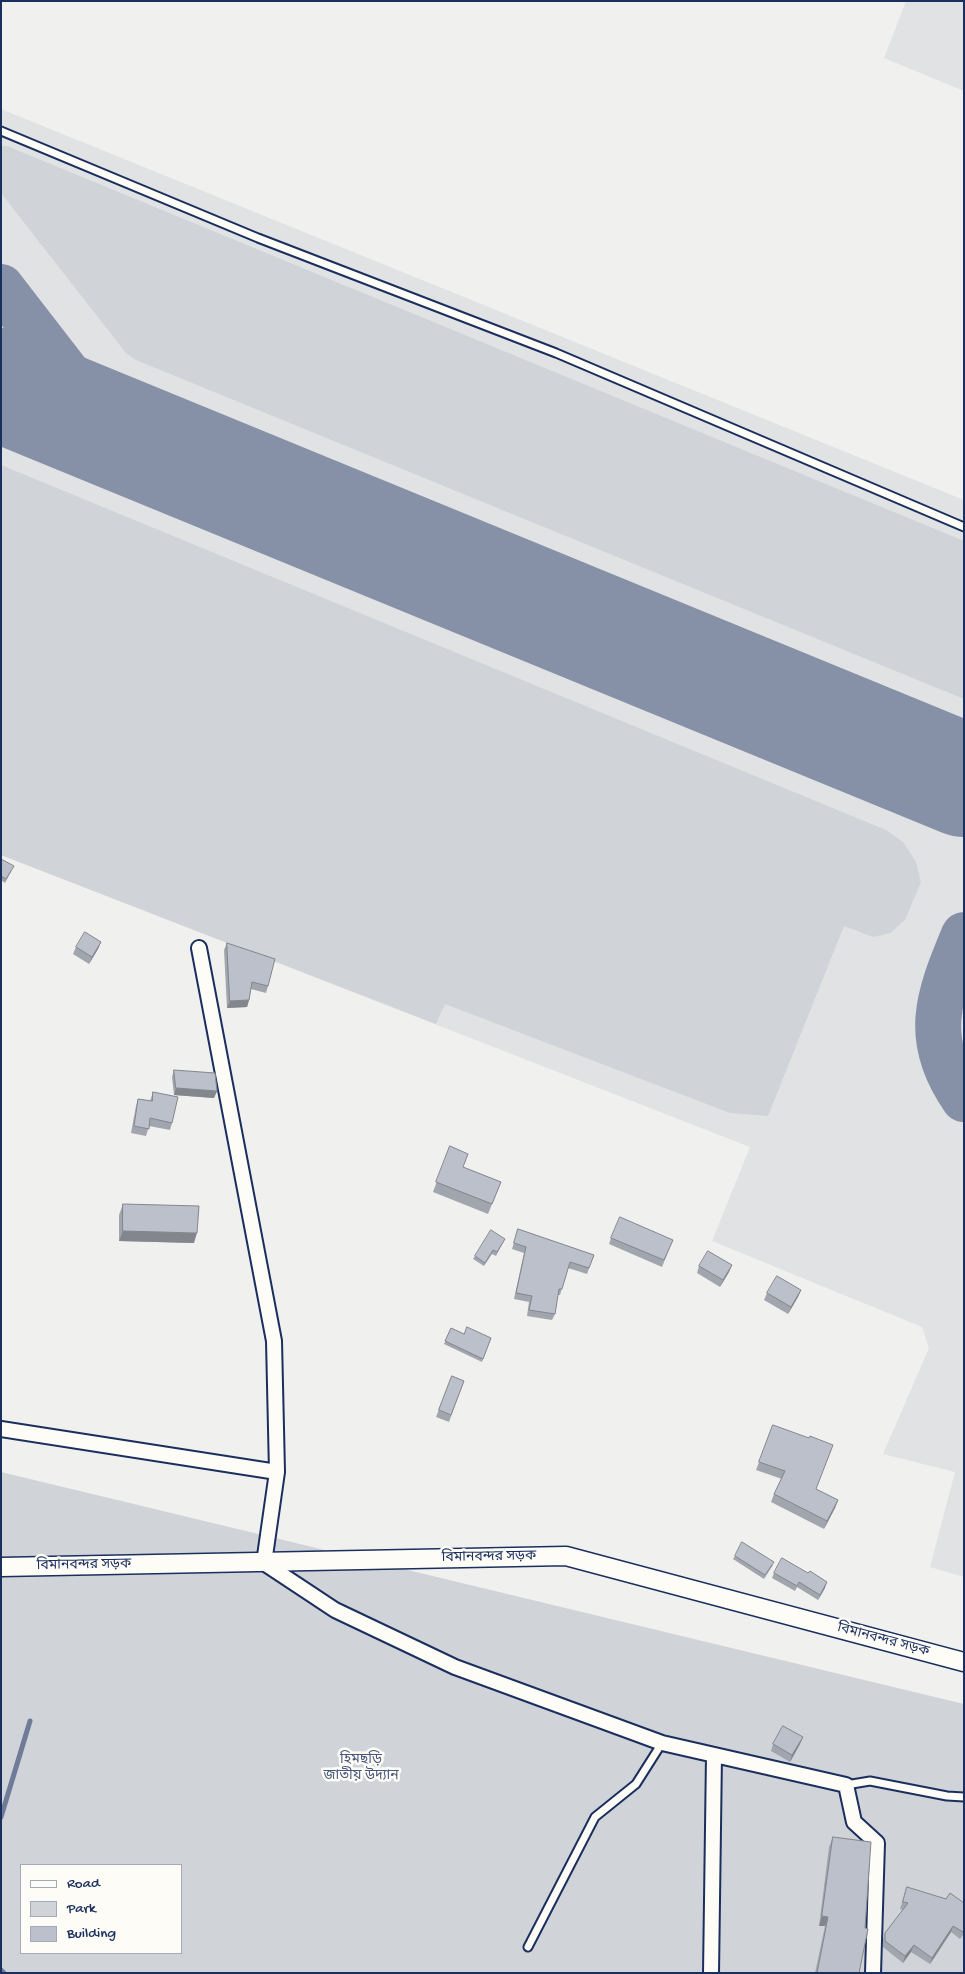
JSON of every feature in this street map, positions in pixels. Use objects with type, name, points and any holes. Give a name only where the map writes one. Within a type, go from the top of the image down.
[{"type":"street","points":[[199,948],[274,1341],[277,1472],[264,1564],[335,1610],[455,1667],[662,1743],[846,1785],[854,1822],[877,1843],[873,1973]]},
{"type":"street","points":[[1,1428],[277,1472]]},
{"type":"street","name":"বিমানবন্দর সড়ক","points":[[1,1567],[264,1564],[566,1556],[964,1662]]},
{"type":"street","points":[[711,1973],[714,1755]]},
{"type":"lane","points":[[1,131],[258,238],[556,353],[964,528]]},
{"type":"lane","points":[[528,1947],[595,1817],[636,1784],[662,1743]]},
{"type":"lane","points":[[846,1785],[870,1781],[947,1796],[964,1797]]},
{"type":"shaded area","points":[[906,1],[964,1],[964,91],[884,58]]},
{"type":"shaded area","points":[[1,109],[964,500],[964,1577],[930,1567],[955,1472],[883,1454],[929,1348],[922,1327],[712,1241],[750,1147],[1,855]]},
{"type":"green space","points":[[1,146],[7,146],[964,541],[964,699],[136,360],[126,353],[1,193]]},
{"type":"green space","points":[[1,465],[886,830],[903,842],[916,862],[921,882],[905,920],[890,933],[873,937],[844,926],[768,1116],[730,1113],[445,1004],[436,1024],[1,855]]},
{"type":"green space","name":"হিমছড়ি জাতীয় উদ্যান","points":[[1,1472],[964,1704],[964,1973],[1,1973]]},
{"type":"building","points":[[1,859],[14,866],[6,879],[1,876]]},
{"type":"building","points":[[85,932],[101,942],[92,957],[76,947]]},
{"type":"building","points":[[227,943],[275,959],[268,986],[252,982],[249,1000],[230,1001]]},
{"type":"building","points":[[174,1070],[215,1073],[217,1091],[176,1088]]},
{"type":"building","points":[[153,1092],[178,1097],[172,1123],[150,1118],[149,1129],[134,1126],[138,1099],[152,1101]]},
{"type":"building","points":[[450,1146],[468,1154],[463,1167],[501,1182],[492,1204],[436,1182]]},
{"type":"building","points":[[123,1204],[199,1206],[197,1233],[123,1231]]},
{"type":"building","points":[[620,1217],[673,1240],[664,1260],[611,1238]]},
{"type":"building","points":[[518,1229],[594,1255],[589,1268],[570,1262],[562,1289],[559,1289],[555,1314],[529,1310],[532,1296],[516,1293],[526,1247],[514,1243]]},
{"type":"building","points":[[491,1230],[505,1239],[497,1252],[493,1250],[485,1263],[475,1256]]},
{"type":"building","points":[[708,1251],[732,1265],[723,1280],[699,1266]]},
{"type":"building","points":[[777,1276],[801,1290],[791,1307],[767,1293]]},
{"type":"building","points":[[467,1327],[491,1338],[483,1359],[445,1341],[451,1328],[464,1334]]},
{"type":"building","points":[[452,1376],[464,1381],[451,1415],[439,1410]]},
{"type":"building","points":[[773,1425],[833,1445],[816,1489],[838,1500],[827,1521],[774,1494],[785,1471],[759,1462]]},
{"type":"building","points":[[742,1542],[774,1562],[765,1575],[735,1556]]},
{"type":"building","points":[[782,1558],[808,1573],[810,1571],[827,1582],[820,1595],[799,1582],[797,1586],[774,1573]]},
{"type":"building","points":[[783,1726],[803,1737],[792,1755],[773,1744]]},
{"type":"building","points":[[833,1837],[871,1842],[865,1928],[868,1929],[859,1973],[817,1973],[828,1917],[822,1916]]},
{"type":"building","points":[[907,1887],[946,1899],[950,1893],[964,1903],[964,1931],[953,1926],[932,1958],[914,1945],[905,1956],[885,1941],[885,1933],[908,1903],[903,1902]]},
{"type":"waterway","points":[[1,1817],[30,1721]]},
{"type":"waterway","points":[[1,1970],[4,1973]]},
{"type":"taxiway","points":[[1,287],[93,406],[108,422],[141,443]]},
{"type":"taxiway","points":[[959,779],[964,768]]},
{"type":"taxiway","points":[[964,935],[947,978],[938,1018],[943,1057],[951,1077],[964,1099]]},
{"type":"runway","points":[[1,385],[964,780]]}]
